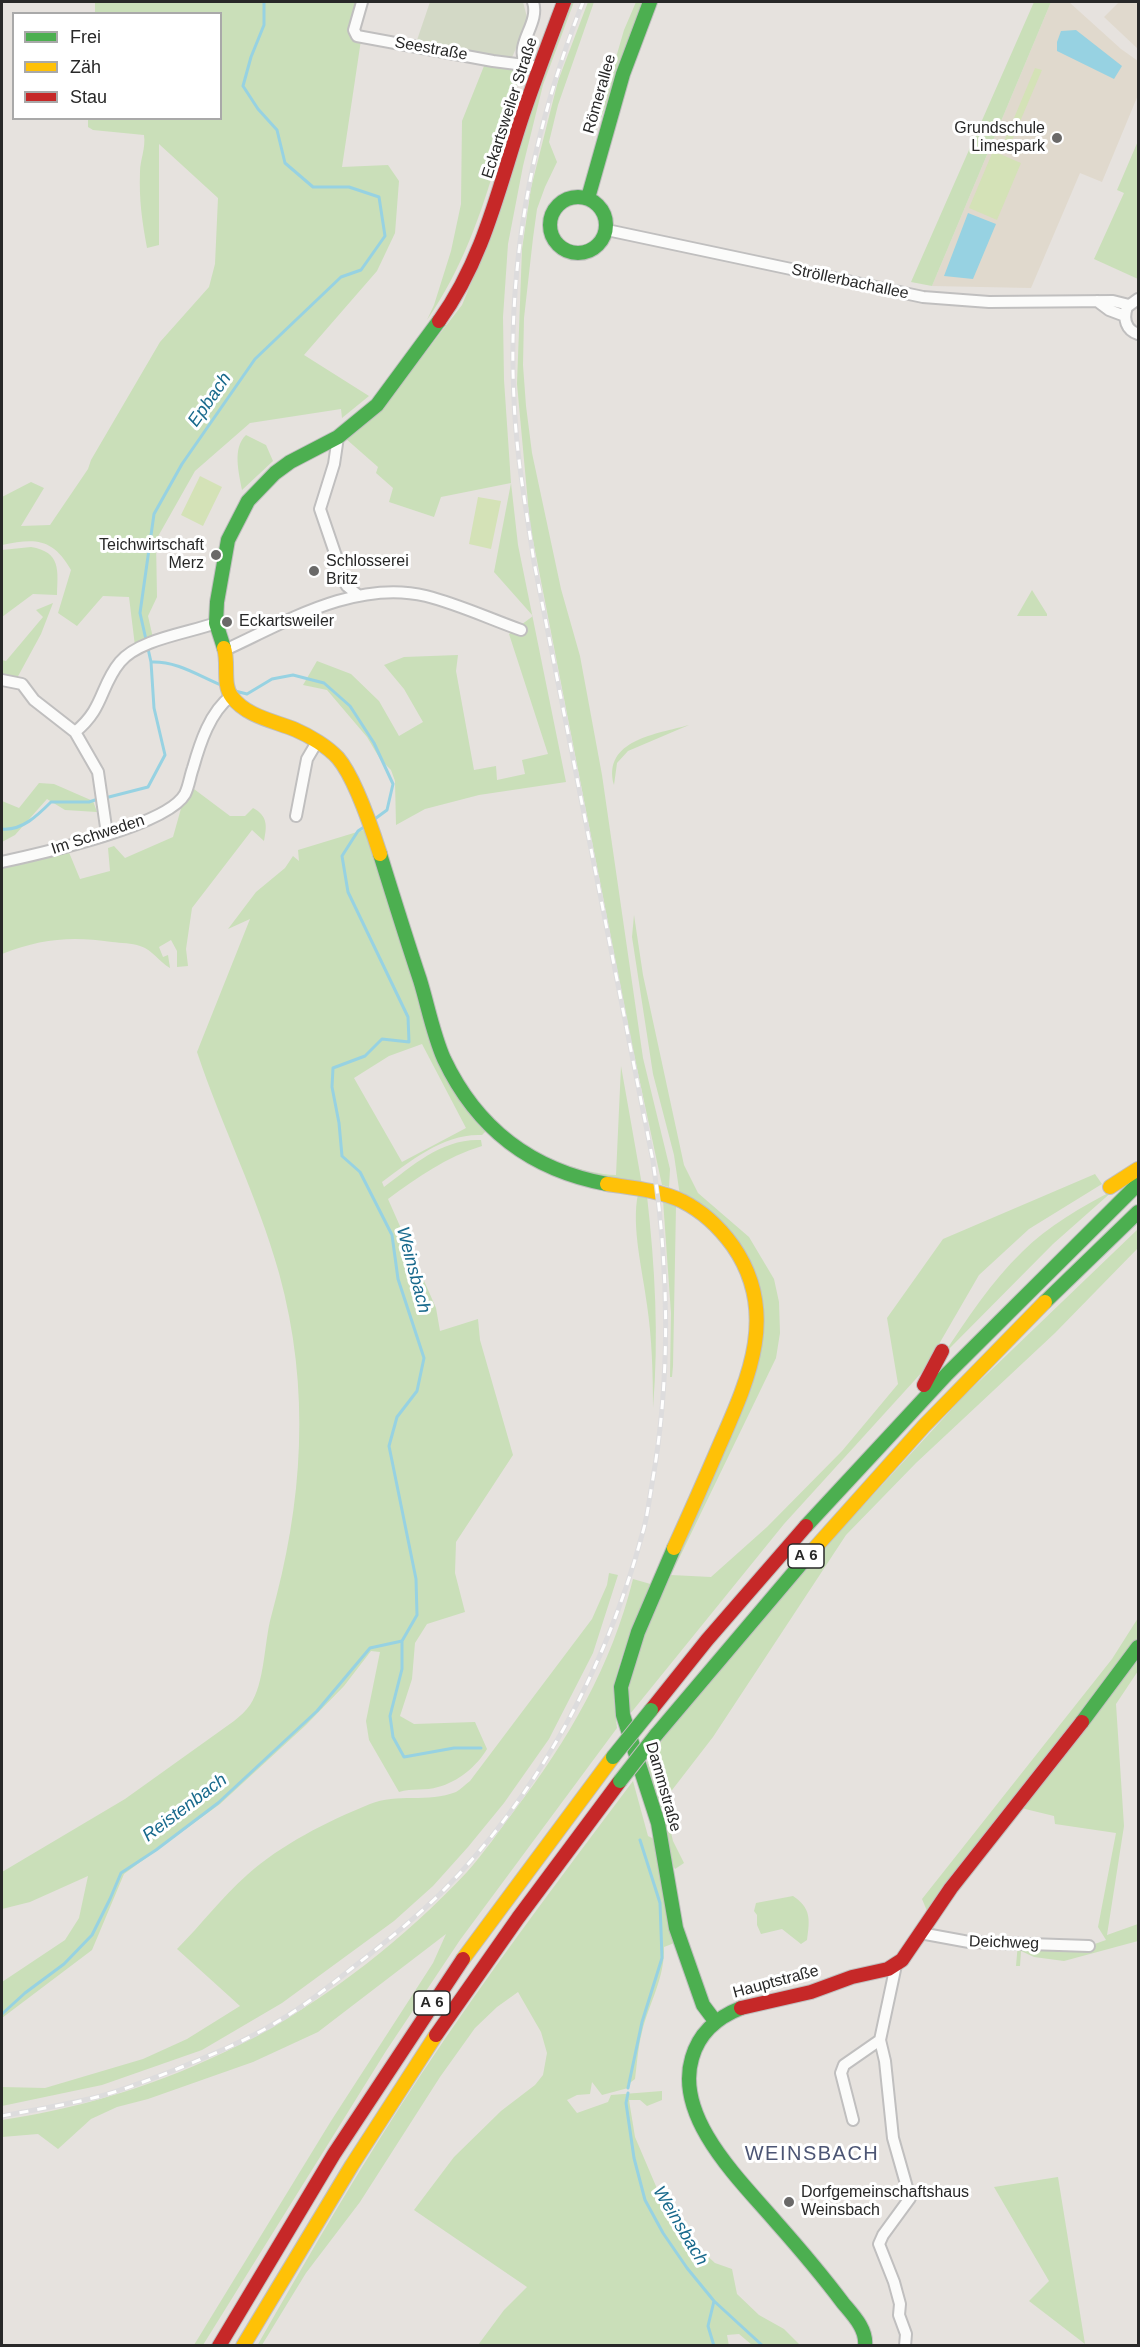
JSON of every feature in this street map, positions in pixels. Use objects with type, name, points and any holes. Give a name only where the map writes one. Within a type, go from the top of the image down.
[{"type":"main road","name":"Eckartsweiler Straße","points":[[216,623],[226,548],[235,523],[248,501],[275,472],[338,437],[377,405],[433,332],[468,275],[489,225],[523,114],[564,2]]},
{"type":"main road","name":"Römerallee","points":[[588,198],[611,108],[631,46],[650,2]]},
{"type":"main road","points":[[578,196],[588,198],[602,208],[606,216],[607,230],[600,243],[584,253],[566,250],[552,237],[550,218],[560,202],[578,196]]},
{"type":"main road","points":[[216,623],[225,650],[227,685],[231,696]]},
{"type":"main road","name":"Dammstraße","points":[[231,696],[247,711],[299,730],[337,757],[346,769],[367,813],[444,1058],[463,1092],[477,1111],[520,1152],[542,1162],[580,1177],[666,1195],[701,1212],[727,1238],[748,1274],[757,1308],[756,1351],[745,1386],[638,1632],[623,1676],[621,1699],[623,1715],[658,1823],[676,1928],[702,2005],[716,2021]]},
{"type":"main road","points":[[1110,1187],[1138,1168]]},
{"type":"main road","name":"A 6","points":[[219,2346],[352,2125],[404,2046],[497,1911],[613,1757],[764,1571],[918,1402],[1029,1289],[1138,1184]]},
{"type":"main road","name":"A 6","points":[[243,2346],[363,2146],[421,2057],[523,1911],[620,1781],[792,1572],[869,1486],[989,1357],[1138,1212]]},
{"type":"main road","points":[[918,1402],[924,1385],[942,1351]]},
{"type":"main road","points":[[896,1965],[903,1959],[991,1835],[1138,1647]]},
{"type":"main road","name":"Hauptstraße","points":[[865,2346],[866,2338],[859,2324],[822,2275],[724,2161],[696,2116],[690,2098],[690,2065],[703,2034],[732,2010],[753,2003],[791,1997],[857,1975],[885,1970],[896,1965]]},
{"type":"street","name":"Seestraße","points":[[362,2],[354,30],[357,36],[540,67]]},
{"type":"street","points":[[525,64],[522,58],[522,47],[535,13],[533,2]]},
{"type":"street","name":"Ströllerbachallee","points":[[607,230],[923,297],[980,302],[1134,302]]},
{"type":"street","name":"Ströllerbachallee","points":[[1097,301],[1125,316]]},
{"type":"street","points":[[1134,302],[1125,316],[1130,329],[1138,334]]},
{"type":"street","points":[[338,437],[334,464],[321,509],[322,519],[333,546],[335,567],[347,586],[359,596]]},
{"type":"street","points":[[225,650],[298,615],[359,596],[404,593],[426,596],[521,630]]},
{"type":"street","points":[[75,732],[95,712],[121,661],[137,650],[159,640],[216,623]]},
{"type":"street","points":[[2,680],[22,684],[34,699],[75,732],[98,772],[107,834]]},
{"type":"street","name":"Im Schweden","points":[[2,862],[38,855],[124,830],[166,810],[183,798],[203,739],[216,712],[231,696]]},
{"type":"street","points":[[296,816],[307,759],[317,742]]},
{"type":"street","name":"Deichweg","points":[[920,1933],[969,1942],[1089,1946]]},
{"type":"street","points":[[896,1965],[879,2040],[885,2061],[893,2138],[910,2198],[879,2244],[900,2304],[899,2315],[906,2334],[905,2346]]},
{"type":"street","points":[[853,2120],[841,2073],[844,2065],[879,2040]]},
{"type":"shaded area","name":"Grundschule Limespark","points":[[1051,2],[1069,2],[1121,49],[1138,61],[1138,95],[1102,182],[1080,173],[1031,288],[932,286]]},
{"type":"shaded area","points":[[1119,2],[1138,2],[1138,49],[1104,17]]},
{"type":"green space","points":[[95,2],[358,2],[350,32],[361,40],[342,167],[388,165],[399,181],[395,233],[377,271],[304,355],[369,396],[342,418],[341,409],[250,423],[195,471],[156,540],[157,597],[148,616],[153,638],[135,646],[129,597],[103,596],[77,626],[58,613],[71,570],[57,552],[42,543],[24,541],[2,545],[2,497],[31,482],[44,488],[21,526],[50,525],[88,469],[91,460],[160,342],[209,287],[215,264],[218,198],[159,144],[159,245],[147,248],[140,192],[144,135],[93,130],[88,127],[88,120],[222,120],[222,12],[95,12]]},
{"type":"green space","points":[[430,2],[523,2],[528,21],[510,62],[415,46]]},
{"type":"green space","points":[[569,2],[574,2],[543,85],[523,166],[508,244],[503,317],[504,380],[511,483],[441,497],[434,517],[389,502],[393,488],[376,473],[378,467],[345,438],[384,406],[462,305],[487,245],[535,87]]},
{"type":"green space","points":[[588,2],[594,2],[558,105],[549,142],[557,162],[537,209],[524,318],[523,365],[532,453],[561,589],[580,656],[602,775],[643,1058],[670,1169],[669,1187],[662,1185],[632,1045],[530,525],[517,384],[522,249],[531,188],[558,81]]},
{"type":"green space","points":[[636,2],[648,2],[592,140],[624,30]]},
{"type":"green space","points":[[1034,2],[1051,2],[932,286],[911,282]]},
{"type":"green space","points":[[484,66],[520,67],[505,134],[477,220],[450,281],[427,320],[451,251],[461,204],[462,121]]},
{"type":"green space","points":[[1035,68],[1042,70],[1007,152],[1001,149]]},
{"type":"green space","points":[[1138,141],[1138,279],[1094,259],[1124,193],[1117,190]]},
{"type":"green space","points":[[993,151],[1021,163],[997,220],[969,208]]},
{"type":"green space","points":[[246,435],[266,445],[273,461],[242,490],[238,454]]},
{"type":"green space","points":[[200,476],[222,487],[203,526],[181,515]]},
{"type":"green space","points":[[511,483],[518,545],[532,615],[494,572]]},
{"type":"green space","points":[[478,497],[501,501],[491,549],[469,544]]},
{"type":"green space","points":[[31,547],[41,549],[53,558],[58,578],[57,595],[33,594],[2,617],[2,550]]},
{"type":"green space","points":[[1032,590],[1047,616],[1017,616]]},
{"type":"green space","points":[[53,603],[41,634],[16,680],[2,676],[2,660],[6,661],[43,617],[36,610]]},
{"type":"green space","points":[[532,616],[566,782],[479,795],[425,809],[396,825],[395,781],[391,770],[380,759],[367,737],[327,690],[303,685],[317,661],[351,674],[379,701],[399,736],[423,722],[404,689],[384,665],[404,657],[458,655],[456,671],[474,770],[496,766],[497,780],[525,774],[522,760],[548,754],[509,634]]},
{"type":"green space","points":[[689,725],[628,751],[617,763],[614,785],[612,770],[616,758],[624,749],[648,736]]},
{"type":"green space","points":[[39,783],[54,784],[93,801],[97,812],[65,810],[47,799],[15,835],[2,842],[2,801],[19,808]]},
{"type":"green space","points":[[194,789],[230,816],[245,816],[253,808],[264,818],[266,831],[264,841],[252,830],[192,908],[186,949],[188,966],[177,967],[177,951],[171,940],[159,947],[163,957],[168,955],[170,968],[149,950],[140,946],[97,940],[56,940],[2,954],[2,864],[68,850],[80,879],[110,871],[108,848],[114,846],[125,858],[173,837],[182,805]]},
{"type":"green space","points":[[367,829],[425,1017],[488,1129],[482,1135],[441,1143],[382,1182],[384,1187],[417,1162],[441,1148],[454,1143],[481,1140],[482,1146],[444,1162],[421,1175],[388,1199],[436,1308],[440,1331],[478,1319],[480,1340],[513,1455],[456,1542],[455,1573],[465,1612],[427,1624],[415,1643],[412,1679],[400,1716],[414,1724],[475,1722],[487,1749],[472,1767],[445,1785],[399,1792],[369,1740],[366,1721],[380,1652],[371,1651],[344,1686],[306,1725],[220,1804],[124,1874],[92,1950],[2,2018],[2,1982],[65,1940],[79,1918],[88,1876],[30,1902],[2,1909],[2,1872],[125,1799],[234,1721],[250,1705],[259,1686],[269,1627],[282,1574],[296,1489],[299,1403],[296,1360],[289,1316],[270,1245],[197,1052],[250,919],[228,929],[256,892],[285,868],[293,856],[299,861],[298,850]],"holes":[[[422,1044],[466,1128],[402,1162],[354,1078],[389,1056]]]},
{"type":"green space","points":[[634,915],[643,975],[684,1165],[698,1193],[749,1237],[774,1279],[779,1302],[780,1333],[776,1358],[671,1575],[759,1351],[745,1258],[680,1196],[674,1155],[653,1074],[632,937]]},
{"type":"green space","points":[[621,1066],[642,1185],[593,1175],[544,1159],[510,1138],[480,1105],[512,1138],[534,1152],[576,1168],[616,1175]]},
{"type":"green space","points":[[1095,1174],[1102,1184],[1029,1229],[979,1275],[924,1370],[784,1524],[630,1714],[627,1681],[639,1644],[671,1575],[711,1577],[767,1527],[842,1451],[898,1384],[887,1318],[943,1239]]},
{"type":"green space","points":[[1114,1190],[1053,1244],[943,1355],[970,1314],[1022,1252],[1065,1218]]},
{"type":"green space","points":[[638,1194],[647,1196],[652,1249],[656,1328],[653,1408],[650,1331],[638,1250],[636,1207]]},
{"type":"green space","points":[[663,1200],[676,1206],[672,1377],[670,1377],[671,1313]]},
{"type":"green space","points":[[1138,1229],[1138,1248],[1055,1333],[916,1463],[846,1535],[713,1737],[669,1794],[667,1815],[673,1841],[684,1863],[675,1869],[670,1859],[646,1764],[667,1733],[782,1594],[962,1398]]},
{"type":"green space","points":[[609,1573],[618,1575],[593,1653],[549,1739],[504,1803],[468,1847],[433,1886],[394,1921],[282,2003],[202,2050],[102,2085],[2,2106],[2,2087],[45,2088],[143,2059],[187,2039],[240,2006],[177,1949],[247,1875],[275,1853],[305,1835],[370,1804],[391,1799],[445,1795],[456,1792],[470,1781],[592,1619],[607,1585]]},
{"type":"green space","points":[[633,1579],[654,1585],[636,1622],[619,1666],[614,1696],[617,1728],[460,1940],[386,2051],[203,2345],[194,2345],[331,2121],[433,1963],[446,1934],[318,2032],[253,2062],[148,2099],[117,2107],[91,2119],[58,2149],[38,2134],[2,2137],[2,2120],[69,2107],[134,2089],[196,2065],[256,2036],[313,2002],[367,1963],[418,1920],[473,1865],[534,1784],[570,1730],[613,1642]]},
{"type":"green space","points":[[1138,1618],[1138,1671],[1116,1704],[1124,1826],[1107,1935],[1138,1924],[1138,1941],[1064,1961],[1034,1957],[1021,1951],[1020,1966],[1016,1966],[1018,1943],[1089,1946],[1106,1940],[1098,1927],[1116,1833],[1055,1824],[1054,1816],[1013,1806],[930,1918],[922,1899],[1112,1659]]},
{"type":"green space","points":[[633,1781],[648,1836],[656,1840],[677,1942],[664,1947],[662,1969],[641,2038],[635,2079],[627,2085],[628,2088],[602,2095],[592,2082],[590,2094],[577,2095],[567,2100],[577,2113],[608,2102],[611,2095],[662,2091],[662,2100],[647,2106],[640,2100],[629,2100],[635,2137],[667,2212],[688,2238],[715,2263],[732,2269],[737,2294],[759,2315],[784,2329],[800,2345],[752,2345],[739,2334],[727,2335],[729,2346],[478,2345],[504,2310],[527,2287],[414,2210],[454,2157],[501,2111],[535,2085],[543,2075],[547,2053],[541,2032],[518,1992],[497,2007],[475,2028],[440,2077],[360,2202],[306,2273],[262,2345],[257,2346],[337,2208],[422,2073],[499,1962]]},
{"type":"green space","points":[[793,1896],[803,1905],[808,1915],[807,1940],[801,1944],[782,1929],[761,1934],[754,1911],[756,1903]]},
{"type":"green space","points":[[1058,2177],[1085,2344],[1029,2301],[1049,2281],[994,2187]]},
{"type":"water","points":[[1076,30],[1122,66],[1114,79],[1057,51],[1061,31]]},
{"type":"water","points":[[968,213],[996,224],[973,279],[944,276]]},
{"type":"waterway","name":"Epbach","points":[[105,798],[148,787],[165,755],[154,708],[151,662],[140,613],[154,514],[182,464],[255,359],[341,277],[361,270],[385,236],[379,197],[349,187],[313,187],[285,163],[277,130],[258,109],[243,86],[251,57],[264,25],[264,2]]},
{"type":"waterway","name":"Weinsbach","points":[[151,662],[178,666],[221,685]]},
{"type":"waterway","name":"Weinsbach","points":[[235,691],[247,694],[272,679],[293,675],[324,683],[350,706],[374,743],[393,784],[387,810],[372,821]]},
{"type":"waterway","name":"Epbach","points":[[2,829],[23,825],[51,802],[89,802],[98,799]]},
{"type":"waterway","name":"Weinsbach","points":[[364,827],[358,831],[342,856],[348,892],[408,1017],[409,1042],[382,1039],[365,1056],[333,1068],[332,1087],[342,1156],[360,1172],[392,1235],[398,1279],[424,1358],[417,1391],[397,1417],[389,1446],[416,1579],[417,1615],[402,1641],[402,1669],[390,1716],[393,1737],[404,1757],[454,1748],[481,1748]]},
{"type":"waterway","name":"Reistenbach","points":[[2,2014],[25,1993],[64,1964],[92,1935],[121,1873],[156,1850],[218,1803],[317,1711],[370,1648],[402,1641]]},
{"type":"waterway","name":"Weinsbach","points":[[628,2088],[642,2022],[662,1958],[660,1903],[640,1840]]},
{"type":"waterway","name":"Weinsbach","points":[[628,2093],[626,2103],[634,2158],[645,2200],[663,2233],[687,2268],[714,2301],[763,2346]]},
{"type":"waterway","points":[[714,2301],[708,2326],[714,2346]]},
{"type":"railway","points":[[2,2116],[117,2091],[177,2069],[253,2035],[315,1997],[407,1924],[440,1894],[508,1815],[564,1728],[609,1633],[644,1529],[658,1444],[665,1363],[665,1282],[658,1201],[653,1161],[534,562],[519,461],[514,399],[515,297],[527,197],[550,98],[583,2]]},
{"type":"traffic: fast","points":[[588,198],[623,74],[650,2]]},
{"type":"traffic: fast","points":[[572,197],[584,197],[594,201],[602,209],[606,225],[602,241],[594,249],[584,253],[572,253],[562,249],[554,241],[550,231],[550,219],[554,209],[562,201],[572,197]]},
{"type":"traffic: fast","points":[[224,648],[216,623],[217,602],[228,540],[248,501],[275,473],[290,462],[338,437],[377,405],[439,321]]},
{"type":"traffic: fast","points":[[380,854],[437,1040],[457,1084],[490,1126],[531,1157],[554,1168],[607,1184]]},
{"type":"traffic: fast","points":[[806,1526],[947,1374],[1138,1184]]},
{"type":"traffic: fast","points":[[1045,1302],[1138,1212]]},
{"type":"traffic: fast","points":[[674,1548],[638,1632],[621,1687],[623,1715],[658,1823],[676,1928],[703,2005],[715,2021]]},
{"type":"traffic: fast","points":[[656,1735],[806,1558]]},
{"type":"traffic: fast","points":[[1082,1722],[1138,1647]]},
{"type":"traffic: fast","points":[[613,1757],[651,1710]]},
{"type":"traffic: fast","points":[[620,1781],[656,1735]]},
{"type":"traffic: fast","points":[[741,2008],[710,2027],[695,2049],[689,2081],[693,2103],[701,2125],[729,2168],[855,2317],[862,2328],[865,2346]]},
{"type":"traffic: slow","points":[[224,648],[227,686],[238,704],[253,714],[307,735],[338,758],[357,791],[380,854]]},
{"type":"traffic: slow","points":[[1110,1187],[1138,1169]]},
{"type":"traffic: slow","points":[[607,1184],[664,1194],[682,1201],[703,1215],[733,1246],[747,1271],[754,1296],[757,1320],[755,1345],[749,1370],[731,1419],[674,1548]]},
{"type":"traffic: slow","points":[[806,1558],[924,1426],[1045,1302]]},
{"type":"traffic: slow","points":[[463,1959],[613,1757]]},
{"type":"traffic: slow","points":[[243,2346],[352,2165],[436,2035]]},
{"type":"traffic: jam","points":[[439,321],[468,273],[479,247],[528,100],[564,2]]},
{"type":"traffic: jam","points":[[924,1385],[942,1351]]},
{"type":"traffic: jam","points":[[651,1710],[707,1640],[806,1526]]},
{"type":"traffic: jam","points":[[741,2008],[811,1992],[852,1977],[888,1969],[902,1960],[951,1888],[1082,1722]]},
{"type":"traffic: jam","points":[[436,2035],[518,1918],[620,1781]]},
{"type":"traffic: jam","points":[[219,2346],[334,2154],[463,1959]]},
{"type":"place","name":"Grundschule Limespark","points":[[1057,138]]},
{"type":"place","name":"Teichwirtschaft Merz","points":[[216,555]]},
{"type":"place","name":"Schlosserei Britz","points":[[314,571]]},
{"type":"place","name":"Eckartsweiler","points":[[227,622]]},
{"type":"place","name":"Dorfgemeinschaftshaus Weinsbach","points":[[789,2202]]},
{"type":"district","name":"WEINSBACH","points":[[812,2154]]}]
